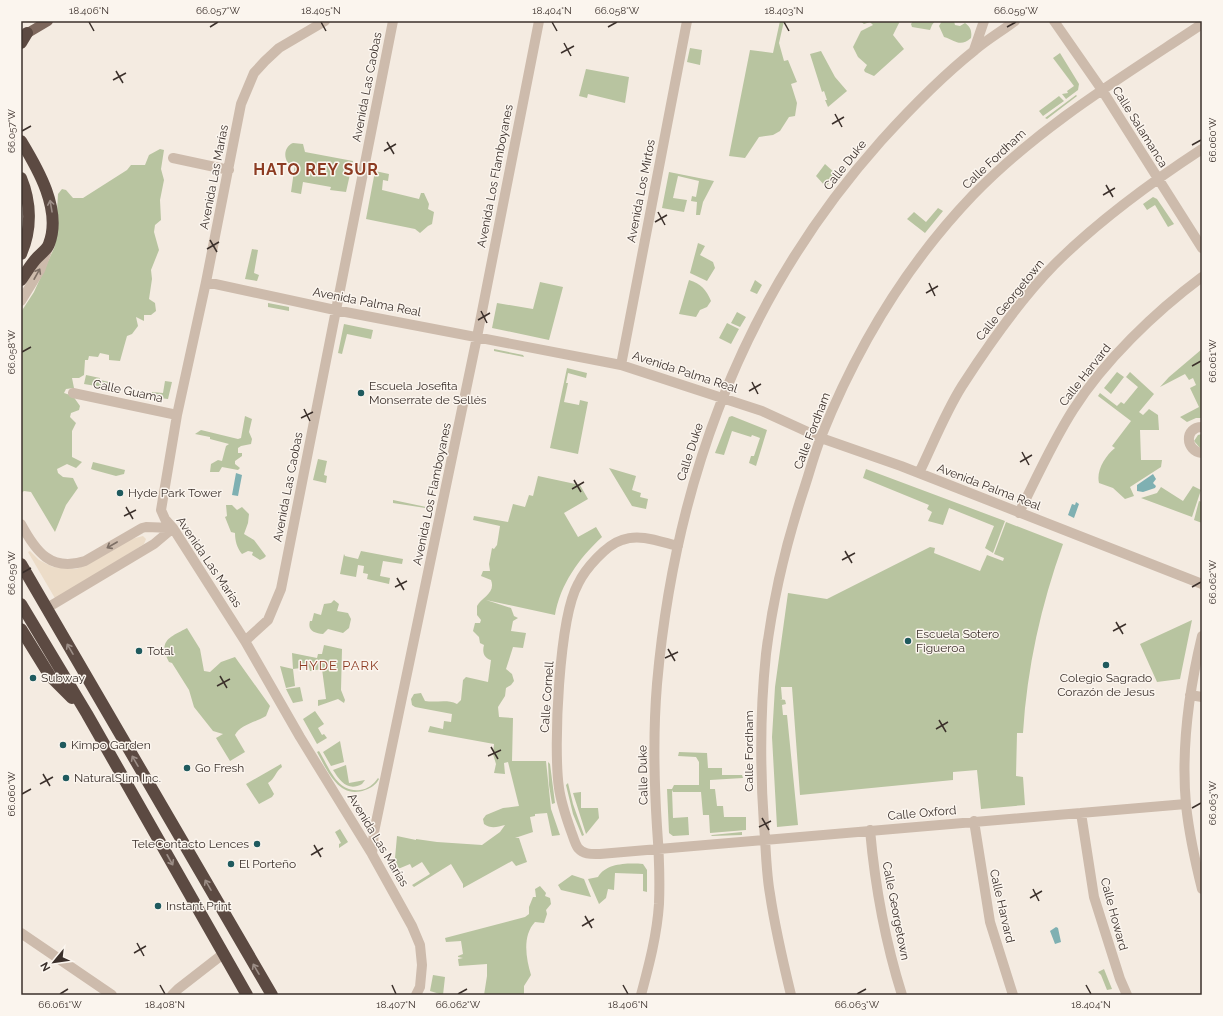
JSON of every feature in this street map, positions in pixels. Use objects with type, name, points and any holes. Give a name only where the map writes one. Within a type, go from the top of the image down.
[{"type":"highway","points":[[21,141],[36,165],[50,202],[52,219],[49,245],[34,261],[21,280]]},
{"type":"highway","points":[[21,178],[26,192],[30,220],[25,245],[21,254]]},
{"type":"highway","points":[[21,564],[272,995]]},
{"type":"highway","points":[[21,604],[87,714],[247,995]]},
{"type":"highway","points":[[21,629],[50,676],[87,714]]},
{"type":"main road","points":[[23,38],[48,21]]},
{"type":"street","name":"Avenida Las Marías","points":[[326,21],[279,48],[254,73],[241,104],[206,282],[177,415],[161,510],[165,519],[173,528],[245,641],[300,737],[372,854],[412,926],[420,945],[422,965],[420,987],[416,995]]},
{"type":"street","name":"Avenida Las Caobas","points":[[245,641],[268,620],[281,589],[393,21]]},
{"type":"street","name":"Avenida Los Flamboyanes","points":[[372,854],[374,832],[477,337],[539,21]]},
{"type":"street","name":"Avenida Los Mirtos","points":[[621,365],[687,21]]},
{"type":"street","points":[[974,50],[984,21]]},
{"type":"street","name":"Calle Duke","points":[[640,995],[655,938],[659,905],[659,849],[654,756],[657,685],[664,629],[678,546],[688,501],[722,398],[750,333],[775,288],[807,236],[855,170],[904,115],[974,50],[1016,21]]},
{"type":"street","name":"Calle Salamanca","points":[[1054,21],[1102,90],[1202,248]]},
{"type":"street","name":"Calle Fordham","points":[[791,995],[769,891],[760,744],[766,652],[787,543],[821,438],[871,331],[923,255],[972,196],[1041,133],[1102,90],[1202,24]]},
{"type":"street","name":"Calle Georgetown","points":[[919,473],[961,388],[994,338],[1054,265],[1084,238],[1157,178],[1202,149]]},
{"type":"street","points":[[173,158],[229,170]]},
{"type":"street","points":[[21,301],[40,270],[49,245]]},
{"type":"street","name":"Calle Harvard","points":[[1019,513],[1052,446],[1074,409],[1096,380],[1126,343],[1173,300],[1202,277]]},
{"type":"street","name":"Avenida Palma Real","points":[[206,282],[335,310],[621,365],[762,411],[821,438],[919,473],[1202,584]]},
{"type":"street","name":"Calle Guama","points":[[73,393],[177,415]]},
{"type":"street","points":[[1202,427],[1194,428],[1191,432],[1189,443],[1191,448],[1197,453],[1202,454]]},
{"type":"street","points":[[21,524],[33,545],[44,556],[58,564],[65,565],[85,561],[146,527],[161,510]]},
{"type":"street","points":[[146,527],[173,528]]},
{"type":"street","points":[[46,608],[154,544],[173,528]]},
{"type":"street","name":"Calle Cornell","points":[[659,849],[590,854],[583,852],[577,847],[564,811],[559,788],[557,737],[561,673],[564,641],[572,600],[577,584],[593,562],[620,540],[628,538],[640,537],[678,546]]},
{"type":"street","points":[[1202,636],[1190,695],[1186,739],[1186,804],[1193,850],[1202,889]]},
{"type":"street","points":[[1190,695],[1202,697]]},
{"type":"street","name":"Calle Oxford","points":[[659,849],[1186,804]]},
{"type":"street","name":"Calle Howard","points":[[1082,813],[1094,897],[1110,949],[1127,995]]},
{"type":"street","name":"Calle Harvard","points":[[974,821],[990,922],[1013,995]]},
{"type":"street","name":"Calle Georgetown","points":[[870,830],[873,868],[879,902],[889,948],[902,995]]},
{"type":"street","points":[[21,933],[112,995]]},
{"type":"street","points":[[172,995],[178,988],[223,954]]},
{"type":"green space","points":[[780,21],[784,21],[779,43],[784,61],[788,60],[797,82],[791,84],[797,103],[795,116],[789,117],[780,131],[773,135],[759,137],[745,158],[729,156],[750,50],[773,53]]},
{"type":"green space","points":[[860,21],[900,21],[893,35],[904,49],[874,76],[865,72],[864,70],[867,65],[858,57],[853,47],[861,31],[873,25],[870,22],[864,24]]},
{"type":"green space","points":[[913,21],[935,21],[930,30],[912,27],[911,24]]},
{"type":"green space","points":[[942,21],[954,21],[955,25],[960,26],[965,23],[971,30],[971,38],[961,43],[944,37],[939,26]]},
{"type":"green space","points":[[690,48],[702,50],[700,65],[687,62]]},
{"type":"green space","points":[[821,51],[835,77],[847,91],[828,107],[825,100],[827,100],[824,91],[822,92],[810,54]]},
{"type":"green space","points":[[1060,53],[1079,84],[1078,90],[1066,99],[1062,94],[1068,93],[1067,91],[1074,86],[1053,58]]},
{"type":"green space","points":[[586,69],[629,77],[625,103],[588,94],[587,98],[579,96]]},
{"type":"green space","points":[[1076,95],[1077,96],[1047,119],[1045,118]]},
{"type":"green space","points":[[1059,96],[1064,101],[1043,116],[1039,111]]},
{"type":"green space","points":[[293,143],[303,144],[305,152],[353,161],[346,192],[330,190],[331,187],[303,182],[301,194],[291,192],[295,164],[288,163],[285,154],[288,146]]},
{"type":"green space","points":[[160,149],[164,150],[161,169],[164,180],[160,200],[161,220],[155,225],[154,232],[159,250],[151,270],[152,279],[149,299],[155,303],[156,311],[151,315],[144,315],[144,321],[136,317],[138,326],[132,334],[127,336],[120,361],[109,360],[109,355],[100,353],[98,357],[89,356],[88,360],[85,360],[84,375],[79,378],[72,378],[74,388],[66,389],[64,393],[73,396],[80,406],[79,410],[71,413],[70,417],[76,423],[72,431],[72,457],[82,462],[76,468],[67,464],[57,469],[58,473],[63,477],[73,478],[78,488],[66,505],[55,532],[31,492],[24,491],[21,493],[21,312],[34,292],[55,246],[58,194],[62,189],[66,190],[73,198],[83,198],[127,170],[131,165],[145,165],[149,155]]},
{"type":"green space","points":[[825,164],[836,174],[826,187],[816,176]]},
{"type":"green space","points":[[375,171],[389,174],[388,181],[383,180],[382,190],[419,199],[421,193],[424,193],[429,204],[428,209],[434,212],[432,224],[420,233],[415,229],[366,219]]},
{"type":"green space","points":[[669,172],[714,181],[703,202],[700,215],[696,215],[697,202],[691,201],[692,196],[696,197],[699,181],[678,176],[673,198],[687,200],[684,212],[662,208]]},
{"type":"green space","points":[[1153,197],[1157,199],[1174,224],[1168,227],[1155,205],[1147,210],[1143,204]]},
{"type":"green space","points":[[938,208],[943,211],[925,233],[907,219],[914,212],[926,222]]},
{"type":"green space","points":[[698,243],[705,246],[700,255],[713,262],[715,268],[707,281],[690,273]]},
{"type":"green space","points":[[252,249],[258,250],[254,273],[259,275],[257,281],[245,279]]},
{"type":"green space","points":[[689,280],[697,283],[703,288],[711,301],[707,307],[700,310],[696,317],[679,314]]},
{"type":"green space","points":[[755,280],[762,285],[757,294],[750,291]]},
{"type":"green space","points":[[540,282],[563,287],[549,340],[492,328],[497,303],[533,309]]},
{"type":"green space","points":[[268,303],[289,307],[289,311],[268,307]]},
{"type":"green space","points":[[737,312],[746,317],[740,327],[731,323]]},
{"type":"green space","points":[[727,323],[739,329],[731,344],[719,338]]},
{"type":"green space","points":[[344,324],[373,330],[371,339],[347,334],[342,354],[338,353]]},
{"type":"green space","points":[[494,349],[523,355],[524,357],[494,351]]},
{"type":"green space","points":[[1202,349],[1202,418],[1196,418],[1187,422],[1180,417],[1199,407],[1190,388],[1196,385],[1193,378],[1189,380],[1185,374],[1160,387],[1169,377]]},
{"type":"green space","points":[[567,368],[587,373],[586,378],[568,373],[566,383],[568,383],[564,402],[579,405],[580,400],[588,402],[578,454],[550,448]]},
{"type":"green space","points":[[1117,372],[1124,377],[1111,394],[1104,388]]},
{"type":"green space","points":[[1130,372],[1154,394],[1139,412],[1143,415],[1149,409],[1158,415],[1159,430],[1140,430],[1141,460],[1162,460],[1161,467],[1130,487],[1134,496],[1125,499],[1113,488],[1099,483],[1098,478],[1102,464],[1115,448],[1112,446],[1131,421],[1098,396],[1100,393],[1117,406],[1121,402],[1124,404],[1138,387],[1126,377]]},
{"type":"green space","points":[[86,375],[100,378],[100,380],[109,382],[108,388],[84,384]]},
{"type":"green space","points":[[165,381],[172,382],[168,399],[151,397],[152,392],[163,393]]},
{"type":"green space","points":[[245,416],[252,419],[249,432],[252,439],[251,444],[238,448],[238,453],[242,453],[242,456],[235,461],[235,464],[240,468],[238,470],[222,467],[219,472],[210,472],[211,464],[218,460],[222,461],[226,446],[229,444],[210,439],[210,437],[195,434],[201,430],[238,439],[241,438]]},
{"type":"green space","points":[[732,416],[767,430],[756,466],[749,463],[751,456],[754,456],[760,438],[752,435],[751,437],[732,431],[724,455],[715,453],[729,417]]},
{"type":"green space","points":[[1202,434],[1202,448],[1200,448],[1194,441],[1198,435]]},
{"type":"green space","points":[[318,459],[327,461],[324,475],[327,476],[326,483],[313,480]]},
{"type":"green space","points":[[93,462],[125,470],[124,474],[116,476],[91,469]]},
{"type":"green space","points":[[609,468],[636,476],[632,490],[641,493],[640,497],[648,499],[646,509],[632,506]]},
{"type":"green space","points":[[866,469],[1005,521],[993,553],[985,548],[994,526],[949,508],[943,525],[928,521],[932,512],[927,509],[929,505],[863,478]]},
{"type":"green space","points":[[538,476],[580,485],[588,499],[564,513],[578,537],[596,527],[602,537],[578,563],[561,593],[555,615],[486,600],[511,608],[514,616],[518,618],[513,621],[511,631],[526,633],[523,648],[513,647],[506,669],[512,674],[514,681],[506,688],[505,696],[498,707],[499,717],[513,718],[512,761],[546,761],[551,809],[560,835],[552,836],[547,813],[535,814],[535,816],[530,817],[533,832],[515,838],[519,838],[527,862],[516,866],[512,861],[463,888],[463,884],[451,864],[414,887],[412,885],[430,874],[422,862],[412,868],[410,864],[398,869],[395,858],[397,836],[416,840],[482,845],[500,832],[505,825],[494,827],[487,826],[484,824],[483,819],[486,815],[503,808],[519,806],[508,762],[504,763],[505,774],[494,773],[496,764],[493,754],[494,744],[428,732],[430,726],[443,729],[444,721],[451,722],[452,714],[415,707],[412,705],[411,699],[414,694],[421,693],[425,701],[449,702],[457,704],[461,700],[463,680],[466,677],[488,682],[491,660],[485,656],[483,652],[484,645],[480,643],[479,637],[473,631],[475,623],[480,623],[481,620],[477,615],[477,606],[492,588],[491,580],[481,576],[483,571],[490,571],[489,564],[492,548],[494,549],[497,545],[500,526],[473,520],[474,516],[508,522],[513,504],[525,507],[529,495],[533,496]]},
{"type":"green space","points":[[1193,486],[1201,490],[1192,517],[1141,498],[1157,493],[1161,487],[1183,501]]},
{"type":"green space","points":[[393,500],[431,508],[432,509],[393,503]]},
{"type":"green space","points":[[1199,501],[1202,502],[1202,523],[1194,520]]},
{"type":"green space","points":[[226,505],[232,505],[237,510],[242,507],[249,514],[248,523],[244,534],[254,540],[266,556],[264,558],[260,560],[252,555],[253,552],[248,551],[242,554],[240,552],[235,539],[235,533],[231,532],[225,517],[227,516]]},
{"type":"green space","name":"Escuela Sotero Figueroa","points":[[1006,522],[1063,544],[1048,590],[1036,637],[1028,685],[1023,733],[1017,733],[1016,776],[1023,777],[1025,805],[981,809],[977,770],[953,772],[953,780],[800,795],[792,687],[781,687],[782,699],[780,699],[785,700],[786,704],[782,705],[783,715],[787,715],[798,825],[777,827],[772,737],[775,687],[788,593],[827,599],[930,547],[935,548],[934,553],[980,571],[987,555],[1003,561],[1004,558],[994,554]]},
{"type":"green space","points":[[361,551],[403,559],[402,564],[383,561],[380,576],[390,578],[389,584],[367,579],[368,574],[363,573],[364,566],[358,565],[356,577],[340,574],[344,554],[345,556],[358,559]]},
{"type":"green space","points":[[334,600],[339,604],[337,611],[348,613],[351,619],[349,628],[343,633],[328,629],[323,634],[312,631],[309,624],[310,621],[312,621],[314,613],[321,615],[324,604],[331,603]]},
{"type":"green space","points":[[1192,620],[1180,679],[1157,682],[1140,644]]},
{"type":"green space","points":[[187,628],[200,649],[204,671],[210,672],[221,662],[235,657],[270,706],[266,716],[244,726],[237,732],[235,735],[245,752],[230,761],[216,738],[223,734],[213,731],[194,707],[189,690],[172,663],[169,662],[164,649],[165,644],[171,637]]},
{"type":"green space","points":[[324,645],[342,649],[341,690],[345,700],[344,703],[338,699],[318,706],[318,700],[326,699],[322,669],[310,671],[309,667],[293,669],[292,653],[317,658],[318,654],[322,654]]},
{"type":"green space","points":[[280,666],[293,669],[295,686],[286,688]]},
{"type":"green space","points":[[300,687],[303,701],[293,703],[286,689]]},
{"type":"green space","points":[[315,711],[324,724],[318,728],[322,735],[324,734],[327,738],[317,744],[303,719]]},
{"type":"green space","points":[[340,741],[344,762],[331,766],[323,752]]},
{"type":"green space","points":[[319,751],[335,778],[345,787],[352,790],[365,789],[374,783],[378,778],[379,779],[375,785],[367,789],[356,792],[348,791],[335,782],[317,752]]},
{"type":"green space","points":[[679,752],[707,753],[708,768],[722,768],[722,775],[742,775],[743,778],[710,780],[710,789],[715,789],[717,806],[723,806],[724,817],[746,817],[746,830],[710,833],[709,815],[703,815],[701,792],[673,792],[672,790],[673,818],[688,817],[689,835],[673,836],[669,833],[667,789],[672,789],[674,785],[699,785],[699,762],[696,757],[678,756]]},
{"type":"green space","points":[[548,762],[550,764],[555,803],[552,804],[549,785]]},
{"type":"green space","points":[[281,764],[282,767],[268,783],[274,794],[272,797],[259,804],[246,784]]},
{"type":"green space","points":[[346,765],[349,783],[365,780],[362,784],[353,787],[349,786],[339,778],[333,770]]},
{"type":"green space","points":[[568,783],[573,804],[584,835],[582,836],[573,814],[566,785]]},
{"type":"green space","points":[[581,792],[581,808],[598,808],[599,818],[586,834],[573,793]]},
{"type":"green space","points":[[340,829],[348,842],[339,848],[339,844],[341,843],[335,832]]},
{"type":"green space","points":[[742,832],[742,835],[711,836],[712,835]]},
{"type":"green space","points":[[624,864],[643,864],[647,870],[647,892],[643,891],[643,874],[615,873],[614,890],[608,889],[606,898],[599,904],[588,879],[598,877],[602,872],[612,866]]},
{"type":"green space","points":[[572,875],[584,879],[591,897],[561,890],[558,885]]},
{"type":"green space","points":[[540,886],[546,893],[545,896],[550,898],[551,904],[546,910],[547,914],[544,923],[535,922],[528,934],[526,947],[531,975],[524,986],[524,995],[484,995],[487,964],[459,966],[458,959],[463,958],[458,957],[463,954],[461,941],[446,942],[445,938],[525,917],[529,914],[529,907],[533,897],[536,897],[535,889]]},
{"type":"green space","points":[[1104,969],[1112,989],[1107,990],[1101,975],[1098,972]]},
{"type":"green space","points":[[433,975],[445,977],[443,995],[430,991]]},
{"type":"shaded area","points":[[143,536],[146,539],[144,544],[56,600],[28,552],[30,551],[39,560],[53,567],[76,569],[86,565],[131,539]]},
{"type":"water","points":[[236,473],[242,475],[238,496],[232,495]]},
{"type":"water","points":[[1153,474],[1156,479],[1153,483],[1156,486],[1155,488],[1143,492],[1137,491],[1137,485]]},
{"type":"water","points":[[1076,502],[1079,504],[1074,518],[1068,515],[1072,504],[1075,505]]},
{"type":"water","points":[[1056,927],[1058,928],[1061,942],[1055,944],[1050,931]]},
{"type":"place","name":"Escuela Josefita Monserrate de Sellés","points":[[361,393]]},
{"type":"place","name":"Hyde Park Tower","points":[[120,493]]},
{"type":"place","name":"Escuela Sotero Figueroa","points":[[908,641]]},
{"type":"place","name":"Total","points":[[139,651]]},
{"type":"place","name":"Colegio Sagrado Corazón de Jesus","points":[[1106,665]]},
{"type":"place","name":"Subway","points":[[33,678]]},
{"type":"place","name":"Kimpo Garden","points":[[63,745]]},
{"type":"place","name":"Go Fresh","points":[[187,768]]},
{"type":"place","name":"NaturalSlim Inc.","points":[[66,778]]},
{"type":"place","name":"TeleContacto Lences","points":[[257,844]]},
{"type":"place","name":"El Porteño","points":[[231,864]]},
{"type":"place","name":"Instant Print","points":[[158,906]]},
{"type":"district","name":"HATO REY SUR","points":[[316,169]]},
{"type":"district","name":"HYDE PARK","points":[[339,665]]}]
